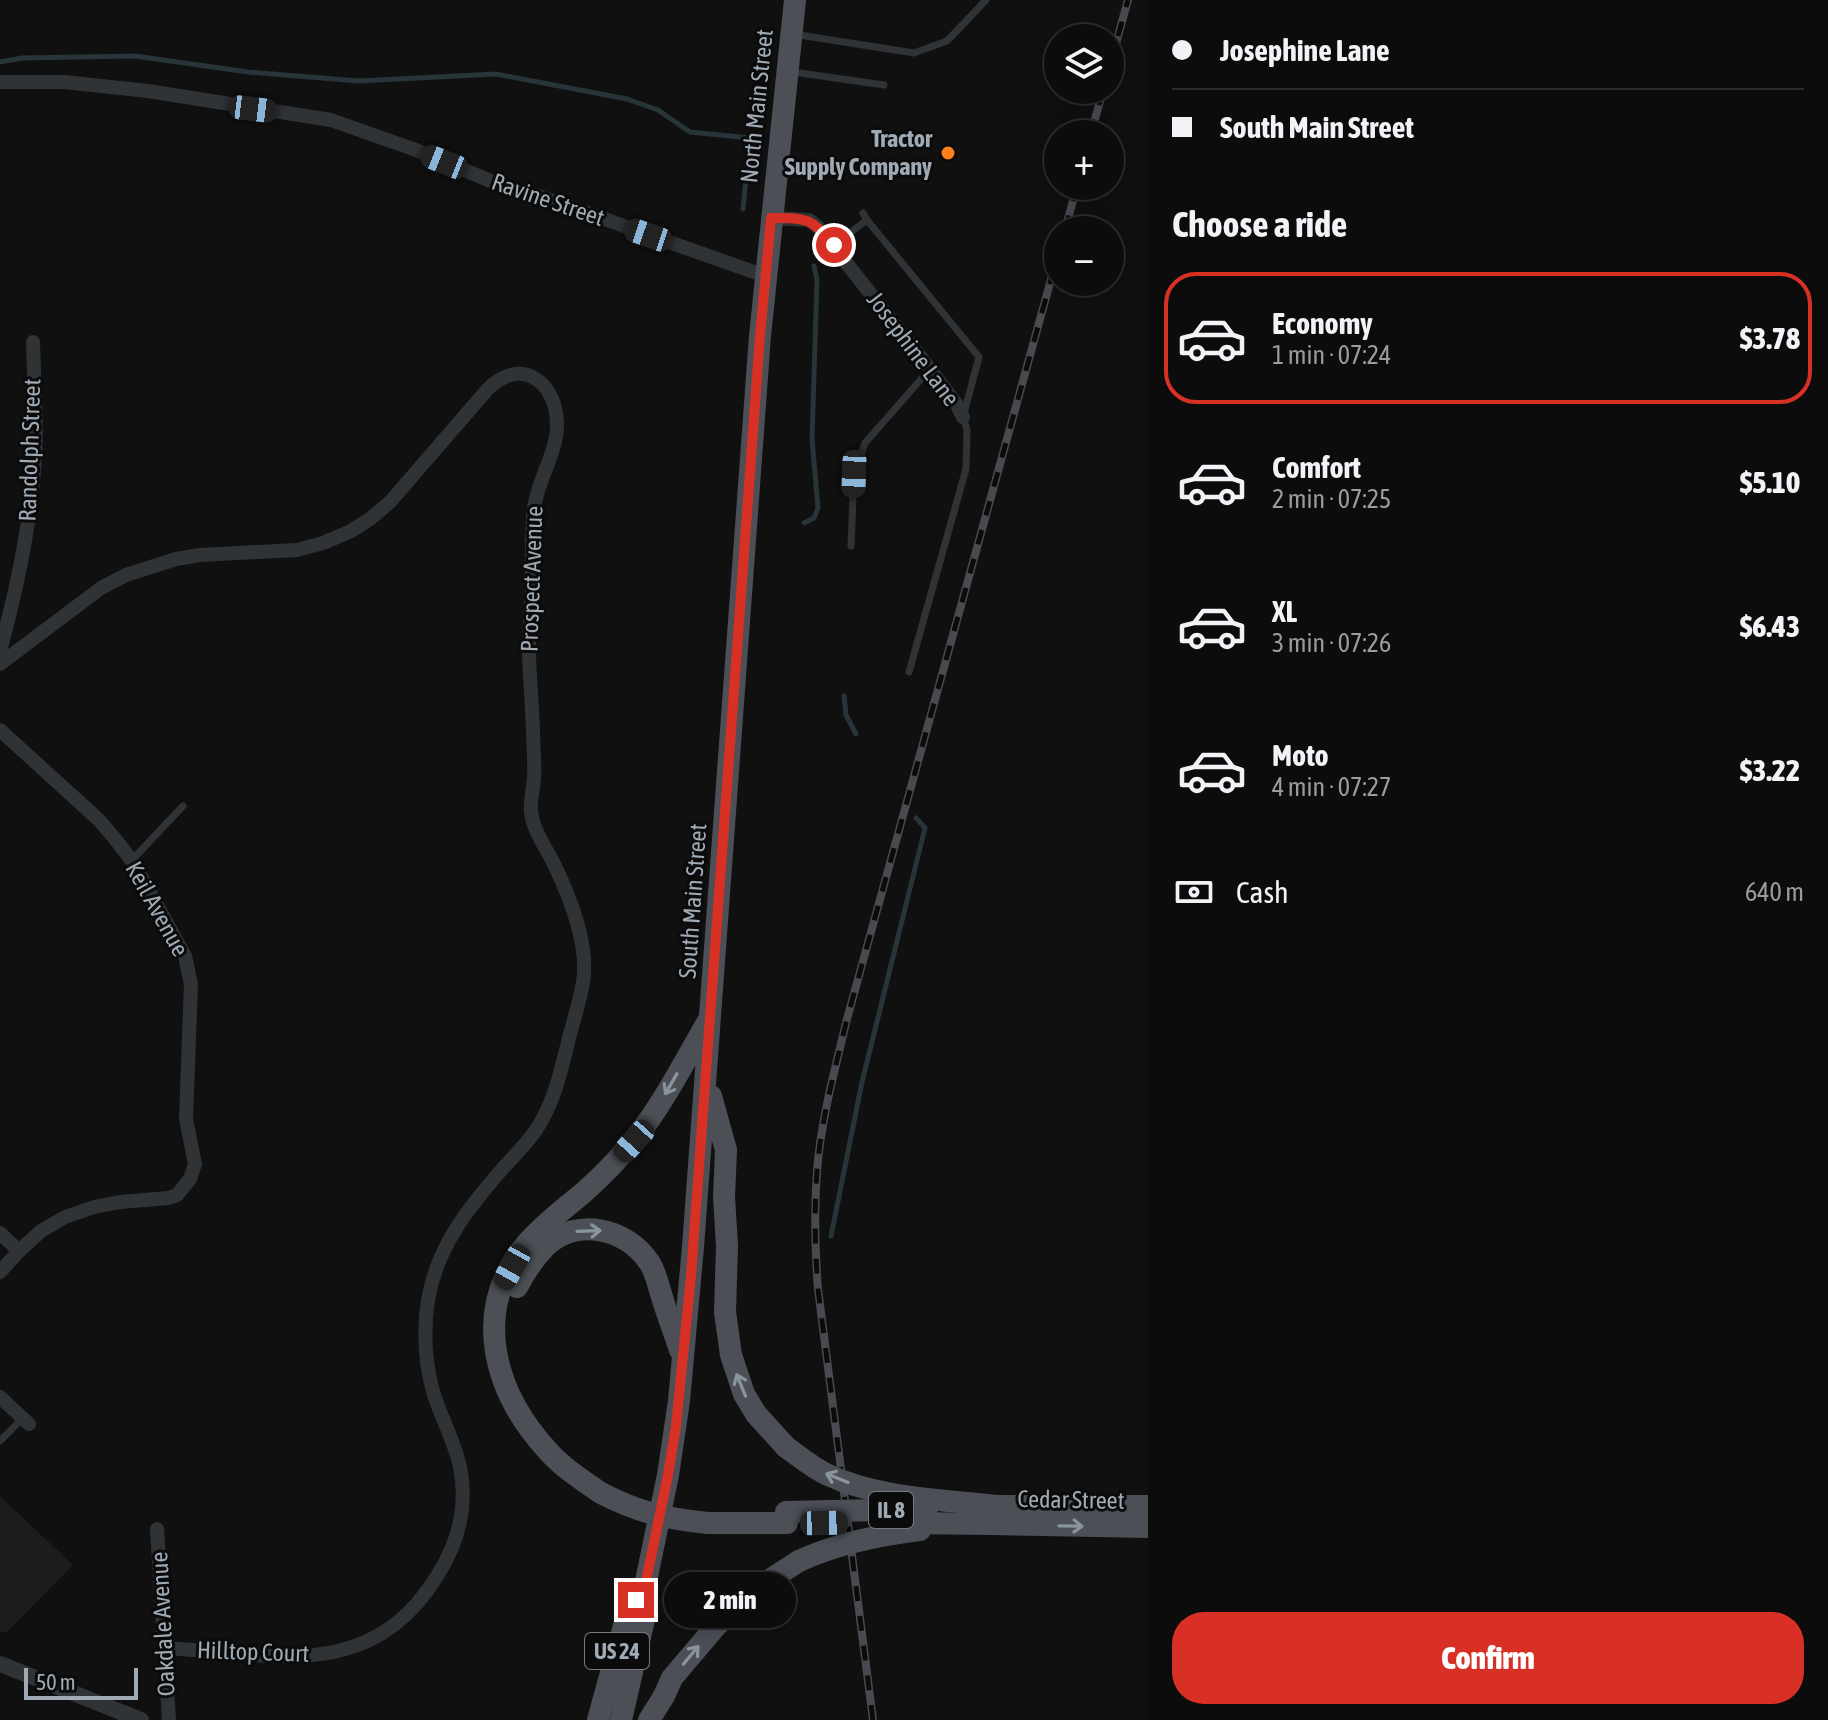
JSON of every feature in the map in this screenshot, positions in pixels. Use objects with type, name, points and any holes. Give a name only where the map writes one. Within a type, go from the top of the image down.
[{"type":"main road","name":"North Main Street","points":[[771,218],[795,0]]},
{"type":"main road","name":"South Main Street","points":[[621,1720],[645,1615],[645,1586],[668,1475],[679,1401],[771,218]]},
{"type":"main road","name":"IL 8","points":[[711,1016],[634,1141],[606,1172],[544,1226],[521,1252],[504,1282],[494,1321],[494,1345],[502,1379],[515,1407],[530,1430],[558,1461],[604,1487],[708,1517],[786,1517],[877,1511],[994,1515]]},
{"type":"main road","points":[[706,1079],[726,1150],[725,1312],[731,1355],[744,1394],[756,1414],[786,1447],[829,1475],[855,1485],[994,1515]]},
{"type":"main road","name":"IL 8","points":[[604,1487],[547,1432],[518,1383],[508,1349],[508,1325],[513,1299],[525,1272],[545,1247],[575,1231],[596,1229],[625,1238],[650,1264],[683,1360]]},
{"type":"main road","name":"Cedar Street","points":[[994,1515],[1148,1506]]},
{"type":"main road","name":"IL 8","points":[[649,1720],[672,1678],[717,1625],[761,1584],[799,1561],[864,1538],[994,1515]]},
{"type":"main road","name":"Cedar Street","points":[[994,1515],[1148,1527]]},
{"type":"main road","name":"South Main Street","points":[[598,1720],[627,1615],[645,1586]]},
{"type":"street","name":"Ravine Street","points":[[0,82],[64,82],[148,91],[331,120],[416,150],[498,184],[765,276]]},
{"type":"street","name":"Josephine Lane","points":[[771,218],[809,220],[818,227],[930,369],[963,417]]},
{"type":"street","name":"Randolph Street","points":[[0,651],[19,580],[34,471],[33,342]]},
{"type":"street","name":"Prospect Avenue","points":[[0,664],[101,588],[126,575],[176,559],[200,555],[297,550],[351,531],[390,502],[499,379],[530,375],[549,392],[556,411],[557,430],[535,498],[532,523],[529,638],[534,781],[531,811],[537,831],[567,894],[581,941],[584,977],[552,1102],[535,1132],[473,1202],[454,1230],[432,1284],[425,1328]]},
{"type":"street","name":"Keil Avenue","points":[[0,730],[99,820],[132,860],[185,956],[190,974],[186,1119],[195,1164],[186,1186],[169,1198],[120,1202],[79,1211],[52,1224],[19,1251]]},
{"type":"street","points":[[0,1233],[19,1251],[0,1272]]},
{"type":"street","name":"Hilltop Court","points":[[164,1648],[272,1657],[317,1656],[377,1638],[400,1622],[417,1604],[439,1574],[455,1541],[464,1504],[460,1464],[434,1395],[425,1328]]},
{"type":"street","points":[[0,1397],[26,1421]]},
{"type":"street","name":"Oakdale Avenue","points":[[157,1529],[169,1720]]},
{"type":"street","points":[[0,1664],[141,1720]]},
{"type":"lane","points":[[791,34],[914,53],[947,41],[986,0]]},
{"type":"lane","points":[[787,71],[884,85]]},
{"type":"lane","points":[[834,245],[865,216],[979,357],[963,417]]},
{"type":"lane","points":[[851,546],[854,474],[865,443],[930,369]]},
{"type":"lane","name":"Josephine Lane","points":[[909,672],[966,469],[967,430],[963,417]]},
{"type":"lane","points":[[132,860],[183,806]]},
{"type":"lane","points":[[0,1441],[26,1421]]},
{"type":"shaded area","points":[[0,1496],[73,1565],[6,1633],[0,1631]]},
{"type":"waterway","points":[[0,62],[22,58],[135,56],[248,72],[359,81],[496,74],[627,99],[658,110],[690,132],[750,138],[743,209]]},
{"type":"waterway","points":[[804,523],[814,518],[818,508],[812,439],[817,280],[814,266]]},
{"type":"waterway","points":[[844,696],[846,715],[856,734]]},
{"type":"waterway","points":[[831,1236],[862,1082],[925,828],[916,818]]},
{"type":"railway","points":[[1121,24],[1128,0]]},
{"type":"railway","points":[[1095,120],[1099,104]]},
{"type":"railway","points":[[1069,216],[1073,200]]},
{"type":"railway","points":[[873,1720],[818,1289],[815,1216],[819,1152],[847,1019],[1046,296]]},
{"type":"place","name":"Tractor Supply Company","points":[[948,153]]},
{"type":"route","points":[[636,1600],[645,1586],[668,1475],[679,1401],[771,218],[809,220],[834,245]]}]
